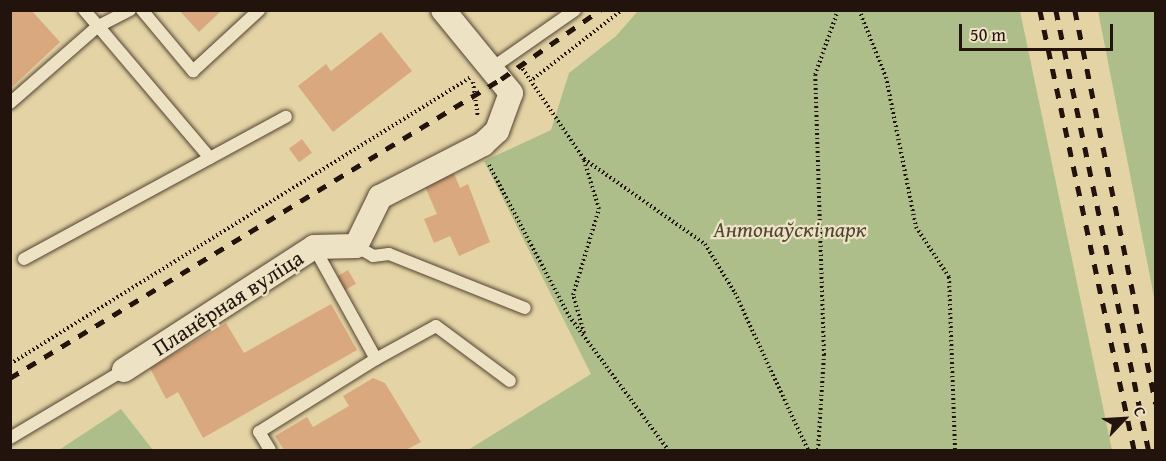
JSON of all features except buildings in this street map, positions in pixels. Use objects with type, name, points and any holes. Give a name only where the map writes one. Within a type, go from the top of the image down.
[{"type":"street","points":[[356,246],[380,196],[483,144],[505,117],[511,93],[482,73],[442,10]]},
{"type":"street","name":"Планёрная вуліца","points":[[124,370],[314,247],[356,246]]},
{"type":"lane","points":[[84,10],[210,158]]},
{"type":"lane","points":[[10,103],[98,26],[130,10]]},
{"type":"lane","points":[[142,10],[193,71],[258,10]]},
{"type":"lane","points":[[482,73],[575,10]]},
{"type":"lane","points":[[24,259],[286,117]]},
{"type":"lane","points":[[356,246],[373,256],[389,254],[525,308]]},
{"type":"lane","points":[[314,247],[376,359]]},
{"type":"lane","points":[[270,450],[259,432],[376,359],[436,326],[510,381]]},
{"type":"lane","points":[[10,438],[124,370]]},
{"type":"path","points":[[586,339],[573,295],[598,209],[584,159],[533,79],[622,10]]},
{"type":"path","points":[[818,450],[824,355],[815,75],[838,10]]},
{"type":"path","points":[[859,10],[886,76],[916,227],[949,277],[955,450]]},
{"type":"path","points":[[465,69],[482,73]]},
{"type":"path","points":[[482,73],[483,144],[491,170],[552,285],[586,339],[668,450]]},
{"type":"path","points":[[10,364],[482,73]]},
{"type":"path","points":[[584,159],[705,244],[735,293],[808,450]]},
{"type":"green space","name":"Антонаўскі парк","points":[[638,11],[1020,11],[1112,450],[468,450],[591,374],[484,161],[551,130],[569,73],[616,36]]},
{"type":"green space","points":[[1098,11],[1155,11],[1155,302]]},
{"type":"green space","points":[[121,409],[153,450],[59,450]]},
{"type":"railway","points":[[10,378],[501,79],[600,10]]},
{"type":"railway","points":[[1040,10],[1134,450]]},
{"type":"railway","points":[[1056,10],[1149,450]]},
{"type":"railway","points":[[1075,10],[1156,404]]}]
